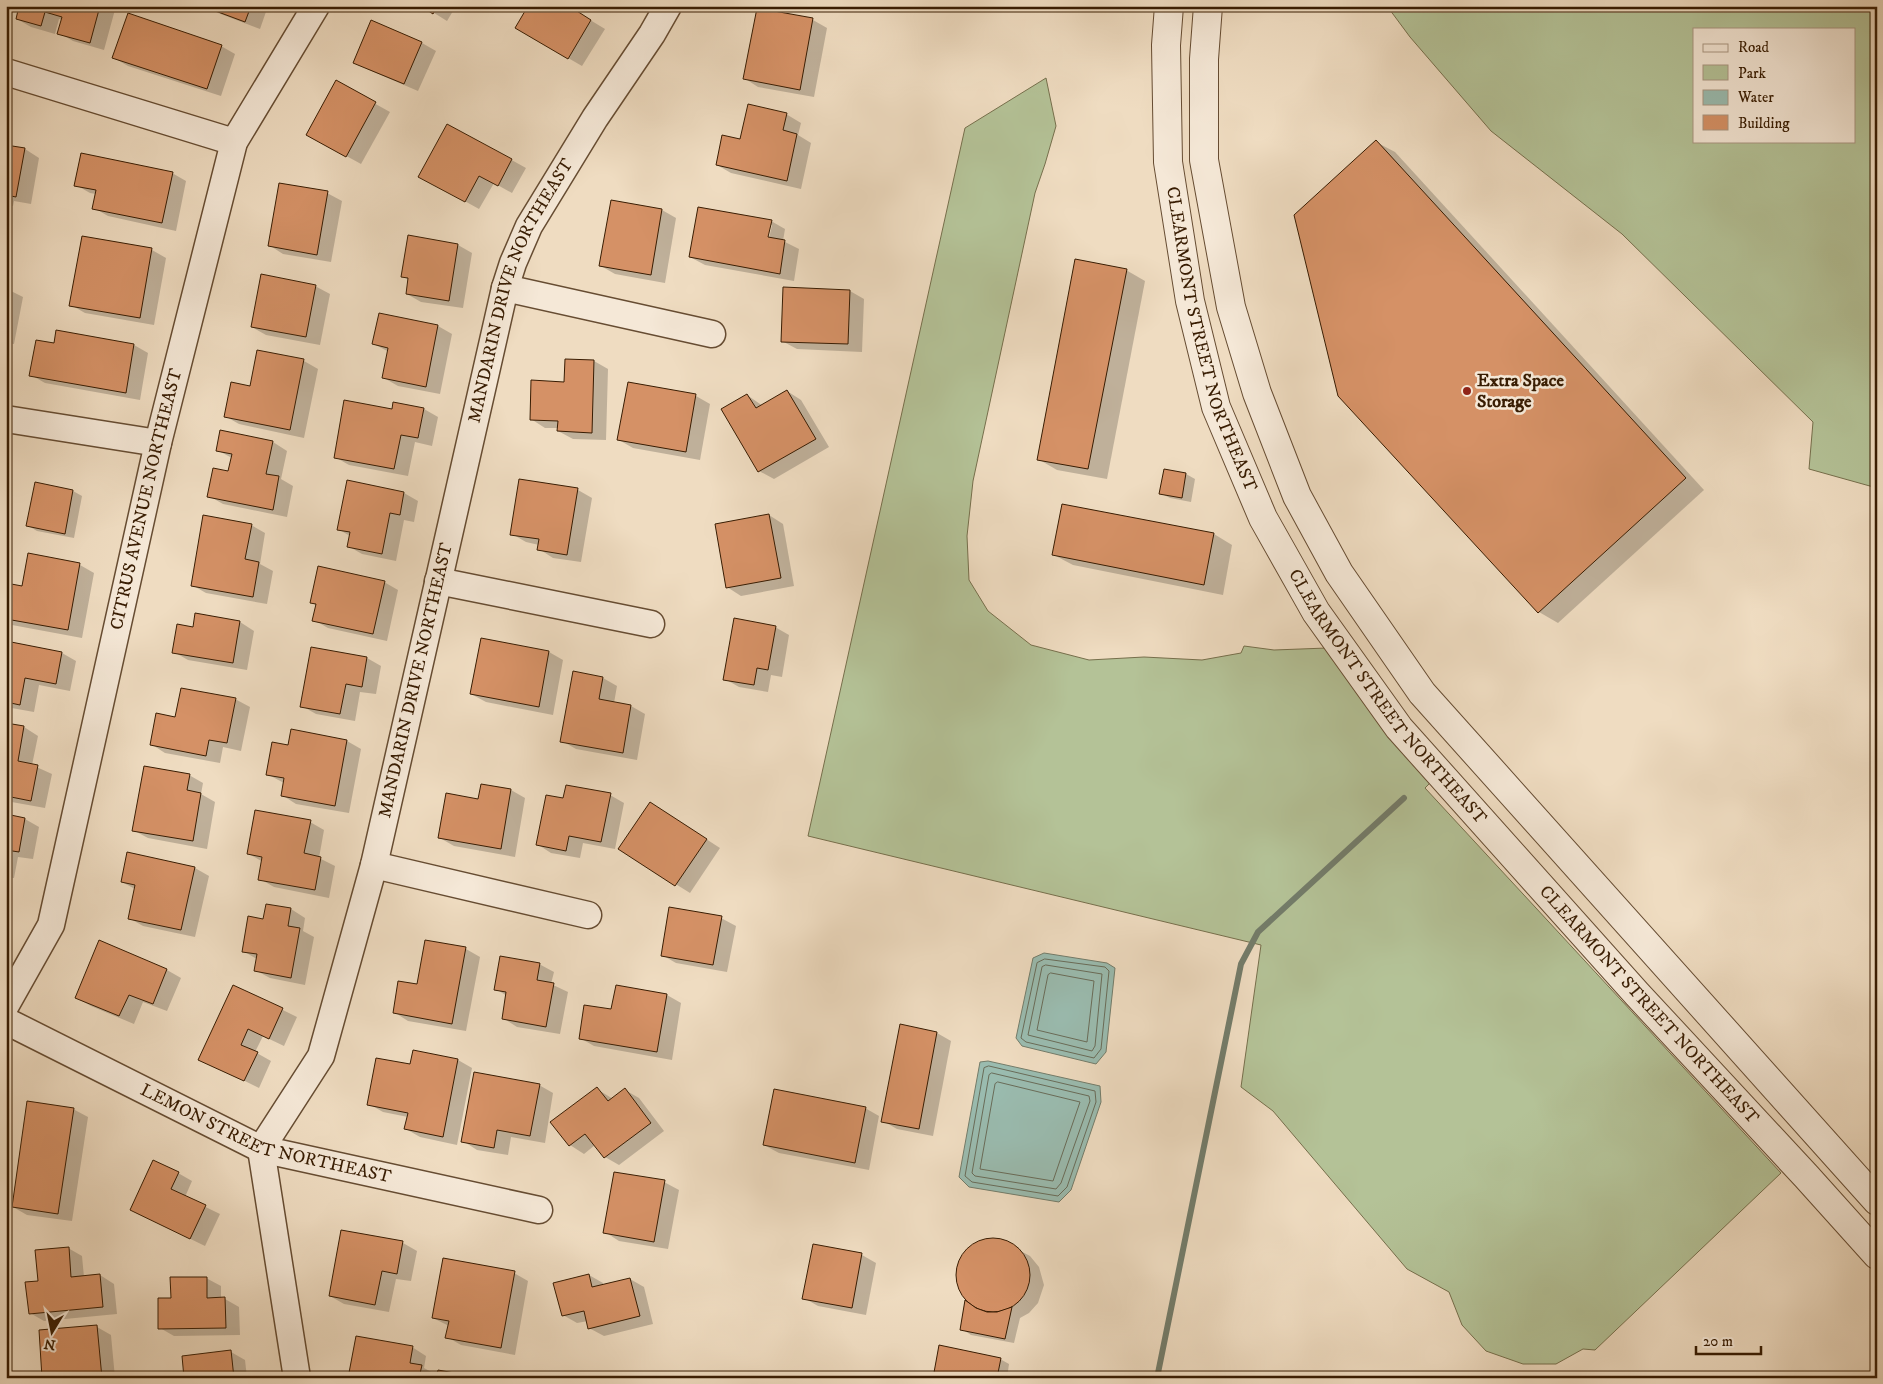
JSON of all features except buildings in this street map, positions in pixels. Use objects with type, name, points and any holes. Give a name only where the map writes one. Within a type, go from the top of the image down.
[{"type":"street","name":"CITRUS AVENUE NORTHEAST","points":[[6,1004],[51,925],[158,443],[234,142],[316,6]]},
{"type":"street","name":"MANDARIN DRIVE NORTHEAST","points":[[261,1149],[322,1056],[374,865],[505,288],[513,263],[529,226],[668,6]]},
{"type":"street","name":"CLEARMONT STREET NORTHEAST","points":[[1169,6],[1166,45],[1168,162],[1190,301],[1216,407],[1264,518],[1316,612],[1399,728],[1637,994],[1877,1255]]},
{"type":"street","name":"CLEARMONT STREET NORTHEAST","points":[[1208,6],[1204,59],[1204,160],[1231,307],[1257,393],[1296,496],[1334,564],[1422,693],[1877,1201]]},
{"type":"street","points":[[6,72],[234,142]]},
{"type":"street","points":[[505,288],[712,334]]},
{"type":"street","points":[[6,419],[158,443]]},
{"type":"street","points":[[438,581],[651,624]]},
{"type":"street","points":[[374,865],[588,916]]},
{"type":"street","name":"LEMON STREET NORTHEAST","points":[[6,1021],[261,1149],[539,1210]]},
{"type":"street","points":[[261,1149],[297,1378]]},
{"type":"green space","points":[[1387,6],[1877,6],[1877,488],[1809,469],[1813,422],[1622,234],[1491,131],[1410,37]]},
{"type":"green space","points":[[1046,78],[1056,126],[1035,193],[973,481],[967,536],[969,580],[988,611],[1031,645],[1089,660],[1144,657],[1202,660],[1241,653],[1244,646],[1274,650],[1327,648],[1431,782],[1425,788],[1781,1173],[1595,1350],[1583,1349],[1556,1364],[1523,1364],[1486,1351],[1462,1325],[1449,1292],[1407,1269],[1273,1111],[1241,1087],[1261,945],[808,836],[965,128]]},
{"type":"water","points":[[1044,953],[1107,963],[1115,968],[1106,1052],[1096,1064],[1022,1046],[1016,1038],[1033,958]]},
{"type":"water","points":[[988,1061],[1100,1086],[1101,1102],[1071,1190],[1059,1202],[969,1187],[959,1177],[980,1062]]},
{"type":"waterway","points":[[1157,1378],[1241,964],[1258,932],[1404,798]]},
{"type":"place","name":"Extra Space Storage","points":[[1467,391]]}]
